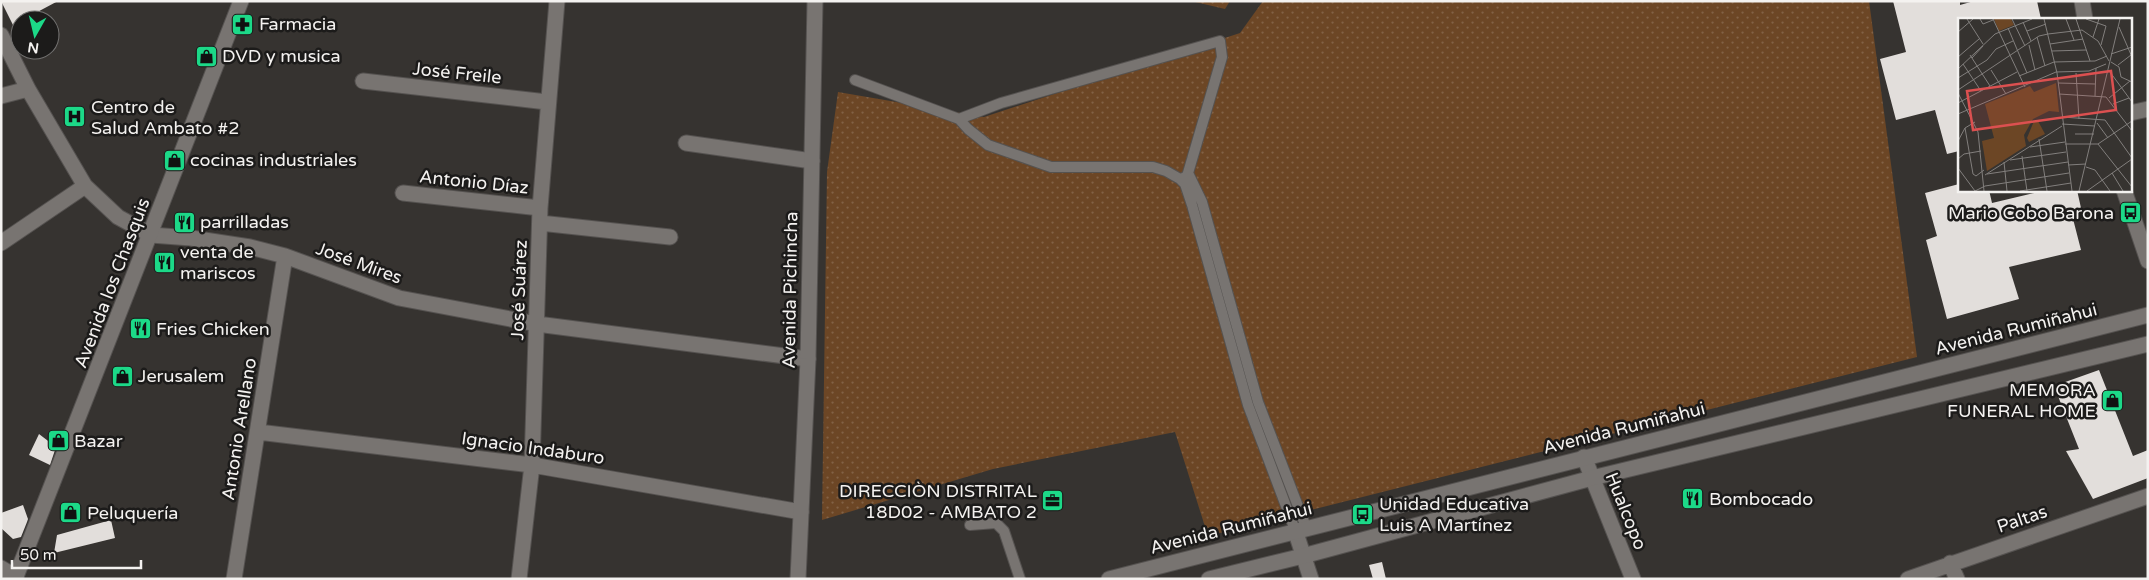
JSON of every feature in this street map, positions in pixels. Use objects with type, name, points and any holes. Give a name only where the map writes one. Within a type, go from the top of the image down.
[{"type":"street","name":"Avenida los Chasquis","points":[[16,578],[151,235],[240,1]]},
{"type":"street","name":"José Suárez","points":[[518,579],[532,465],[540,215],[557,1]]},
{"type":"street","name":"Avenida Pichincha","points":[[798,579],[808,360],[814,1]]},
{"type":"street","points":[[2082,1],[2086,18]]},
{"type":"street","name":"José Mires","points":[[1,36],[28,89],[85,186],[118,217],[151,235],[224,242],[284,256],[399,298],[537,324],[808,360]]},
{"type":"street","name":"José Freile","points":[[363,81],[548,102]]},
{"type":"street","points":[[1,96],[28,89]]},
{"type":"street","points":[[2132,113],[2148,109]]},
{"type":"street","points":[[686,143],[812,161]]},
{"type":"street","points":[[1,243],[85,186]]},
{"type":"street","points":[[2124,191],[2148,261]]},
{"type":"street","name":"Antonio Díaz","points":[[403,193],[670,237]]},
{"type":"street","name":"Antonio Arellano","points":[[234,579],[284,256]]},
{"type":"street","name":"Avenida Rumiñahui","points":[[1109,579],[2148,315]]},
{"type":"street","points":[[1209,579],[1303,556],[1592,478],[2148,344]]},
{"type":"street","name":"Ignacio Indaburo","points":[[258,432],[532,465],[801,512]]},
{"type":"street","name":"Hualcopo","points":[[1584,457],[1634,579]]},
{"type":"street","name":"Paltas","points":[[1908,579],[2148,496]]},
{"type":"street","points":[[1301,529],[1303,556],[1311,579]]},
{"type":"street","points":[[1950,563],[1957,579]]},
{"type":"street","points":[[1,568],[16,578]]},
{"type":"lane","points":[[959,119],[1001,103],[1220,41],[1222,57],[1184,176],[1185,184],[1248,405],[1301,529]]},
{"type":"lane","points":[[855,80],[959,119],[988,145],[1051,167],[1153,167],[1184,176]]},
{"type":"lane","points":[[970,525],[996,522],[1004,531],[1020,579]]},
{"type":"shaded area","points":[[1191,1],[1230,1],[1225,9]]},
{"type":"shaded area","points":[[1263,1],[1869,1],[1917,357],[1208,536],[1175,432],[993,469],[822,520],[827,172],[838,92],[984,117],[1240,33]]},
{"type":"building","points":[[1,1],[58,1],[41,10],[10,10],[10,19]]},
{"type":"building","points":[[1893,1],[1960,1],[1960,5],[1974,1],[2037,1],[2041,18],[1958,18],[1958,151],[1947,154],[1935,110],[1896,120],[1880,59],[1906,52]]},
{"type":"building","points":[[1958,184],[1958,191],[1989,191],[1992,203],[2043,191],[2077,191],[2081,208],[2071,211],[2081,250],[2009,267],[2019,299],[1947,319],[1926,240],[1937,236],[1925,193]]},
{"type":"building","points":[[2099,370],[2133,456],[2148,450],[2148,478],[2093,499],[2066,451],[2079,449],[2054,386]]},
{"type":"building","points":[[39,434],[56,447],[50,465],[29,455]]},
{"type":"building","points":[[23,505],[28,519],[21,537],[13,539],[1,528],[1,513]]},
{"type":"building","points":[[111,520],[115,538],[54,553],[57,535]]},
{"type":"building","points":[[1382,562],[1386,579],[1373,579],[1369,565]]},
{"type":"place","name":"Farmacia","points":[[243,24]]},
{"type":"place","name":"DVD y musica","points":[[206,56]]},
{"type":"place","name":"Centro de Salud Ambato #2","points":[[75,117]]},
{"type":"place","name":"cocinas industriales","points":[[174,160]]},
{"type":"place","name":"Mario Cobo Barona","points":[[2130,213]]},
{"type":"place","name":"parrilladas","points":[[184,222]]},
{"type":"place","name":"venta de mariscos","points":[[164,262]]},
{"type":"place","name":"Fries Chicken","points":[[140,329]]},
{"type":"place","name":"Jerusalem","points":[[122,376]]},
{"type":"place","name":"MEMORA FUNERAL HOME","points":[[2112,400]]},
{"type":"place","name":"Bazar","points":[[58,441]]},
{"type":"place","name":"Bombocado","points":[[1693,499]]},
{"type":"place","name":"DIRECCIÒN DISTRITAL 18D02 - AMBATO 2","points":[[1053,501]]},
{"type":"place","name":"Peluquería","points":[[71,513]]},
{"type":"place","name":"Unidad Educativa Luis A Martínez","points":[[1363,514]]}]
